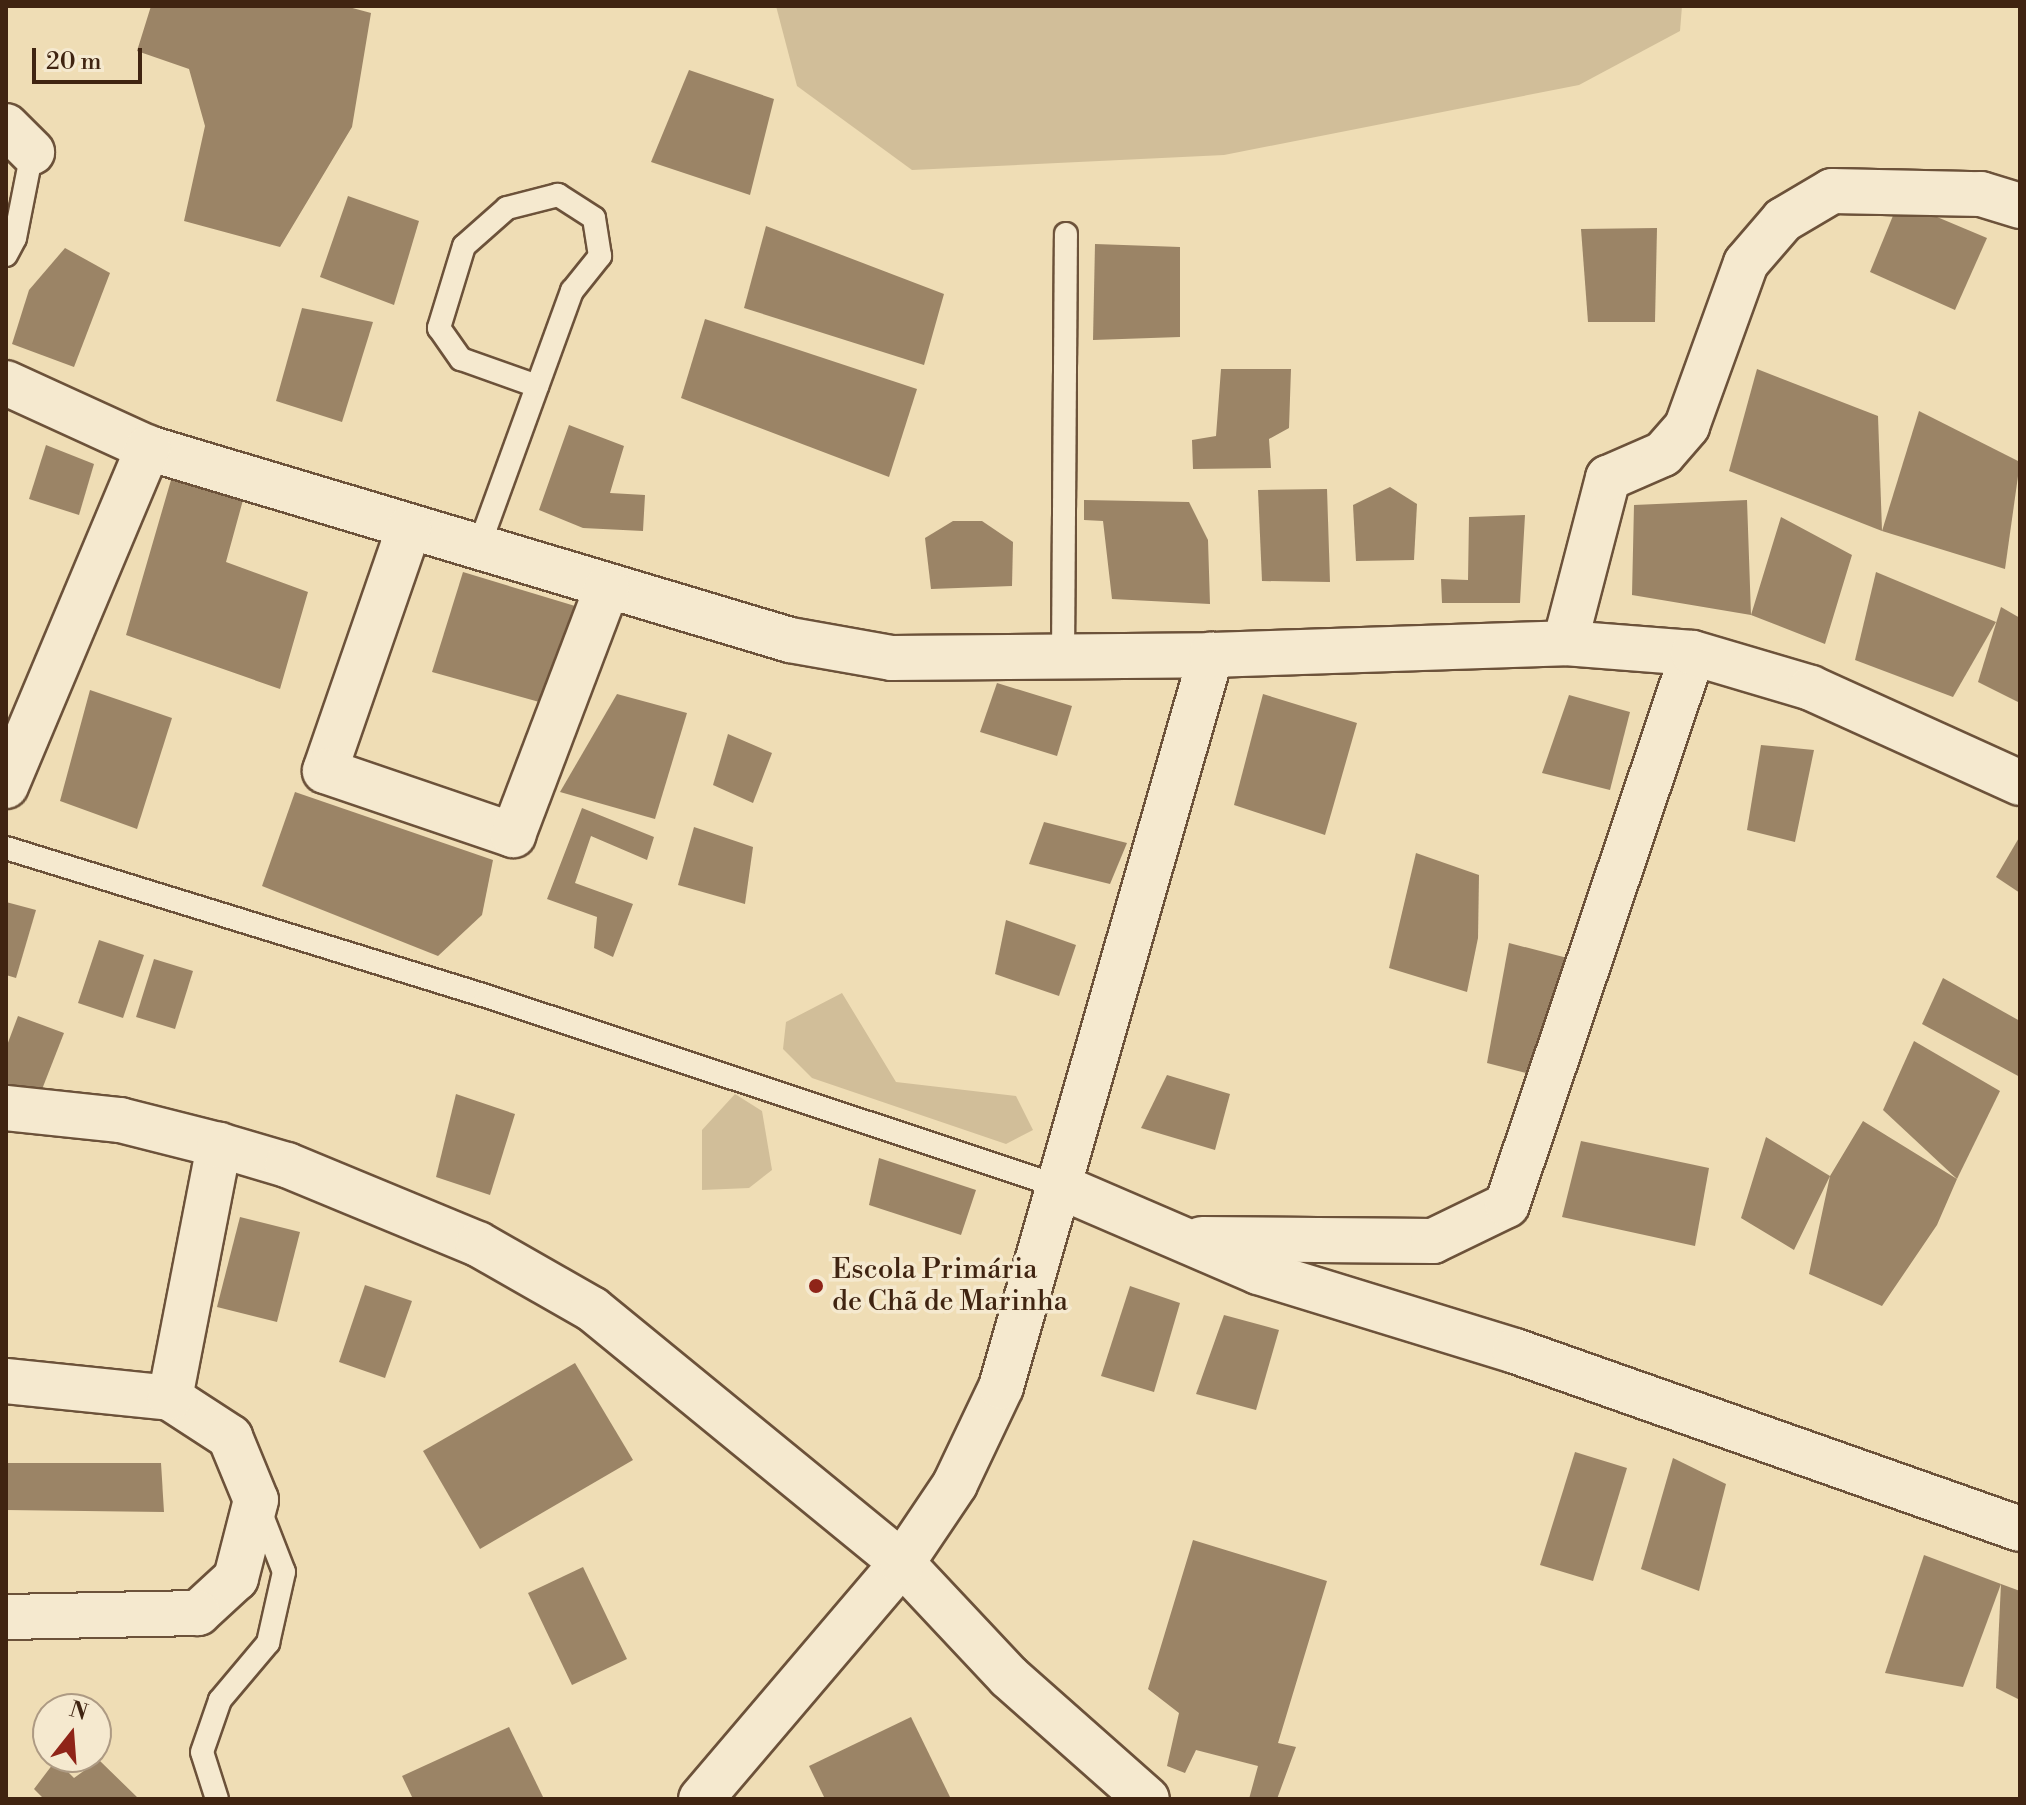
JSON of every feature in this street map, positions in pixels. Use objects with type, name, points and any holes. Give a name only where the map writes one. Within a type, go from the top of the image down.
[{"type":"street","points":[[1565,643],[1608,478],[1663,454],[1687,426],[1746,263],[1783,220],[1832,191],[1981,194],[2020,206]]},
{"type":"street","points":[[6,383],[148,448],[790,640],[892,658],[1211,655],[1565,643],[1693,653],[1811,688],[2020,783]]},
{"type":"street","points":[[9,762],[148,448]]},
{"type":"street","points":[[409,528],[325,771],[513,835],[607,587]]},
{"type":"street","points":[[1184,1239],[1433,1241],[1507,1205],[1693,653]]},
{"type":"street","points":[[701,1799],[902,1563],[955,1484],[1001,1387],[1061,1187],[1211,655]]},
{"type":"street","points":[[6,1108],[120,1120],[287,1165],[478,1244],[592,1309],[902,1563],[1009,1677],[1147,1799]]},
{"type":"street","points":[[170,1398],[219,1145]]},
{"type":"street","points":[[1061,1187],[1258,1272],[1515,1351],[2020,1529]]},
{"type":"street","points":[[6,1381],[170,1398],[230,1437],[256,1500],[236,1578],[198,1613],[6,1617]]},
{"type":"lane","points":[[6,255],[15,238],[19,139]]},
{"type":"lane","points":[[478,549],[572,291],[600,256],[594,218],[558,195],[507,208],[464,246],[439,328],[461,359],[537,386]]},
{"type":"lane","points":[[1063,655],[1066,234]]},
{"type":"lane","points":[[6,848],[486,996],[1061,1187]]},
{"type":"lane","points":[[217,1799],[202,1752],[220,1700],[268,1643],[284,1572],[256,1500]]},
{"type":"shaded area","points":[[776,6],[1682,6],[1680,31],[1579,85],[1224,155],[912,170],[797,86]]},
{"type":"shaded area","points":[[842,993],[896,1082],[1016,1096],[1033,1130],[1006,1144],[812,1078],[783,1049],[786,1022]]},
{"type":"shaded area","points":[[735,1094],[762,1111],[772,1170],[749,1188],[702,1190],[702,1130]]},
{"type":"building","points":[[151,6],[345,6],[371,13],[352,127],[280,247],[184,221],[205,126],[189,69],[137,51]]},
{"type":"building","points":[[689,70],[774,99],[750,195],[651,162]]},
{"type":"building","points":[[348,196],[419,221],[394,305],[320,277]]},
{"type":"building","points":[[1899,201],[1987,238],[1955,310],[1870,272]]},
{"type":"building","points":[[766,226],[944,294],[924,365],[744,308]]},
{"type":"building","points":[[1657,228],[1655,322],[1588,322],[1581,229]]},
{"type":"building","points":[[1095,244],[1180,247],[1180,337],[1093,340]]},
{"type":"building","points":[[65,248],[110,273],[74,367],[12,344],[29,290]]},
{"type":"building","points":[[302,308],[373,322],[342,422],[276,401]]},
{"type":"building","points":[[705,319],[917,389],[889,477],[681,398]]},
{"type":"building","points":[[1221,369],[1291,369],[1289,428],[1269,439],[1271,468],[1193,469],[1192,440],[1216,436]]},
{"type":"building","points":[[1757,369],[1878,416],[1882,531],[1729,471]]},
{"type":"building","points":[[1919,411],[2020,462],[2005,569],[1882,531]]},
{"type":"building","points":[[569,425],[624,446],[610,493],[645,495],[643,531],[583,528],[539,510]]},
{"type":"building","points":[[46,445],[94,464],[79,515],[29,499]]},
{"type":"building","points":[[171,480],[243,500],[226,562],[308,592],[280,689],[126,635]]},
{"type":"building","points":[[1390,487],[1417,504],[1414,560],[1356,561],[1353,505]]},
{"type":"building","points":[[1327,489],[1330,582],[1262,581],[1258,490]]},
{"type":"building","points":[[1084,500],[1189,502],[1208,540],[1210,604],[1112,599],[1103,521],[1084,520]]},
{"type":"building","points":[[1747,500],[1751,615],[1632,595],[1634,505]]},
{"type":"building","points":[[1525,515],[1520,603],[1442,603],[1441,579],[1468,580],[1469,517]]},
{"type":"building","points":[[1781,517],[1852,555],[1825,644],[1751,615]]},
{"type":"building","points":[[953,521],[982,521],[1013,542],[1012,586],[931,589],[925,538]]},
{"type":"building","points":[[463,572],[585,609],[550,705],[432,672]]},
{"type":"building","points":[[1876,572],[1996,622],[1953,697],[1855,660]]},
{"type":"building","points":[[2001,607],[2020,618],[2020,703],[1978,682]]},
{"type":"building","points":[[997,683],[1072,706],[1057,756],[980,732]]},
{"type":"building","points":[[90,690],[172,718],[137,829],[60,801]]},
{"type":"building","points":[[617,694],[687,713],[655,819],[560,792]]},
{"type":"building","points":[[1263,694],[1357,723],[1325,835],[1234,805]]},
{"type":"building","points":[[1569,695],[1630,712],[1610,790],[1542,773]]},
{"type":"building","points":[[728,734],[772,753],[753,803],[713,785]]},
{"type":"building","points":[[1761,745],[1814,750],[1795,842],[1747,830]]},
{"type":"building","points":[[295,792],[493,860],[482,915],[438,956],[262,886]]},
{"type":"building","points":[[582,808],[654,837],[647,860],[591,836],[575,883],[633,904],[613,957],[594,948],[597,917],[547,899]]},
{"type":"building","points":[[1044,822],[1127,843],[1110,884],[1029,864]]},
{"type":"building","points":[[694,827],[753,847],[745,904],[678,885]]},
{"type":"building","points":[[2020,836],[2020,893],[1996,877]]},
{"type":"building","points":[[1416,853],[1479,875],[1478,938],[1467,992],[1389,968]]},
{"type":"building","points":[[6,902],[36,910],[16,978],[6,975]]},
{"type":"building","points":[[1006,920],[1076,945],[1059,996],[995,974]]},
{"type":"building","points":[[99,940],[144,955],[123,1018],[78,1003]]},
{"type":"building","points":[[1509,943],[1575,960],[1546,1078],[1487,1063]]},
{"type":"building","points":[[154,959],[193,971],[175,1029],[136,1017]]},
{"type":"building","points":[[1943,978],[2020,1021],[2020,1077],[1922,1024]]},
{"type":"building","points":[[18,1016],[64,1033],[39,1097],[6,1085],[6,1048]]},
{"type":"building","points":[[1914,1041],[2000,1091],[1957,1179],[1883,1110]]},
{"type":"building","points":[[1167,1075],[1230,1094],[1215,1150],[1141,1128]]},
{"type":"building","points":[[456,1094],[515,1114],[490,1195],[436,1177]]},
{"type":"building","points":[[1863,1121],[1957,1179],[1937,1225],[1882,1306],[1809,1274],[1830,1176]]},
{"type":"building","points":[[1766,1137],[1830,1176],[1794,1250],[1741,1218]]},
{"type":"building","points":[[1581,1141],[1709,1168],[1695,1246],[1562,1217]]},
{"type":"building","points":[[879,1158],[976,1190],[961,1235],[869,1205]]},
{"type":"building","points":[[240,1217],[300,1232],[277,1322],[217,1307]]},
{"type":"building","points":[[365,1285],[412,1301],[385,1378],[339,1362]]},
{"type":"building","points":[[1130,1286],[1180,1303],[1154,1392],[1101,1376]]},
{"type":"building","points":[[1224,1315],[1279,1330],[1256,1410],[1196,1394]]},
{"type":"building","points":[[575,1363],[633,1460],[480,1549],[423,1451]]},
{"type":"building","points":[[1575,1452],[1627,1468],[1593,1581],[1540,1565]]},
{"type":"building","points":[[1673,1458],[1726,1484],[1699,1591],[1641,1569]]},
{"type":"building","points":[[6,1463],[161,1463],[164,1512],[6,1510]]},
{"type":"building","points":[[1193,1540],[1327,1581],[1278,1743],[1296,1747],[1277,1799],[1249,1799],[1258,1766],[1196,1750],[1185,1773],[1167,1766],[1179,1713],[1148,1689]]},
{"type":"building","points":[[1924,1555],[2001,1584],[1963,1687],[1885,1673]]},
{"type":"building","points":[[583,1567],[627,1659],[572,1685],[528,1593]]},
{"type":"building","points":[[2001,1584],[2020,1591],[2020,1700],[1996,1688]]},
{"type":"building","points":[[911,1717],[951,1799],[825,1799],[809,1766]]},
{"type":"building","points":[[509,1727],[544,1799],[413,1799],[402,1776]]},
{"type":"building","points":[[46,1773],[69,1773],[74,1778],[81,1773],[112,1773],[139,1799],[44,1799],[34,1789]]},
{"type":"place","name":"Escola Primária de Chã de Marinha","points":[[816,1286]]}]
